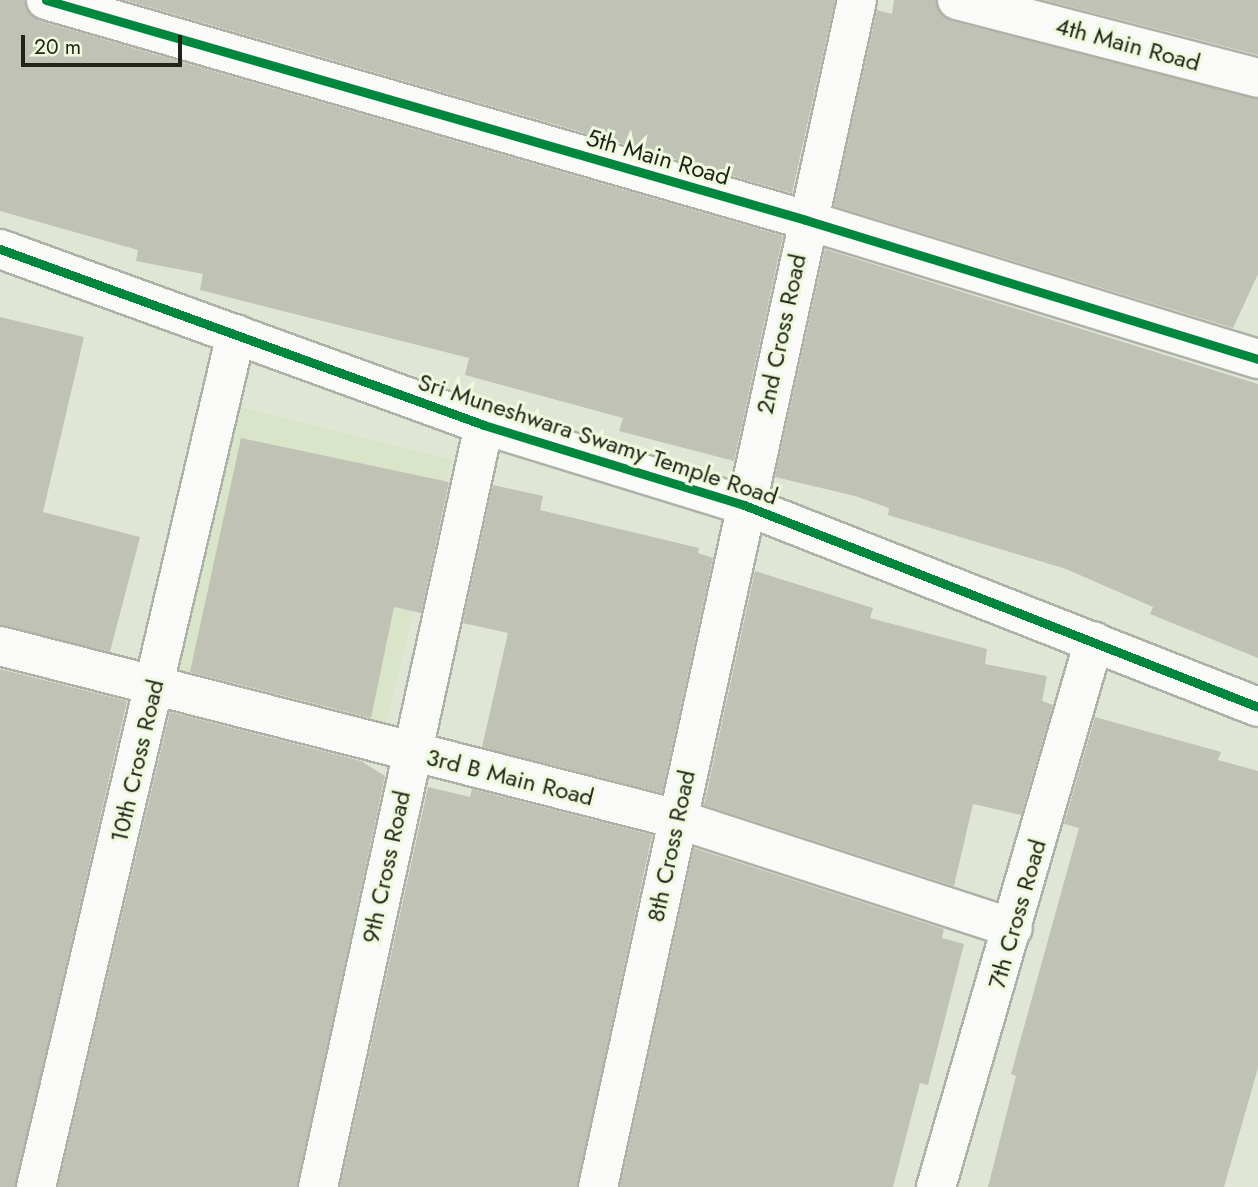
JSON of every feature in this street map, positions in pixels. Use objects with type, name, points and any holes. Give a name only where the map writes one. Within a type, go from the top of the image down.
[{"type":"street","name":"5th Main Road","points":[[46,0],[806,220],[1258,359]]},
{"type":"street","name":"2nd Cross Road","points":[[744,505],[857,0]]},
{"type":"street","name":"4th Main Road","points":[[957,0],[1258,78]]},
{"type":"street","name":"Sri Muneshwara Swamy Temple Road","points":[[0,249],[484,425],[744,505],[1258,707]]},
{"type":"street","name":"10th Cross Road","points":[[36,1187],[236,334]]},
{"type":"street","name":"9th Cross Road","points":[[318,1187],[484,425]]},
{"type":"street","name":"8th Cross Road","points":[[598,1187],[744,505]]},
{"type":"street","name":"7th Cross Road","points":[[936,1187],[1094,641]]},
{"type":"street","name":"3rd B Main Road","points":[[0,646],[155,688],[677,819],[1013,928]]},
{"type":"shaded area","points":[[232,405],[451,460],[384,730],[165,676]]},
{"type":"building","points":[[0,0],[25,0],[40,21],[783,236],[734,461],[619,431],[623,418],[465,375],[469,358],[200,290],[203,274],[136,261],[138,250],[0,211]]},
{"type":"building","points":[[125,0],[835,0],[792,193]]},
{"type":"building","points":[[894,0],[936,0],[952,21],[1258,99],[1258,274],[1233,328],[834,206],[877,10],[892,14]]},
{"type":"building","points":[[1044,0],[1258,0],[1258,55]]},
{"type":"building","points":[[825,249],[1258,384],[1258,658],[1150,614],[1153,607],[1066,569],[888,515],[889,508],[855,496],[775,477]]},
{"type":"building","points":[[0,317],[84,337],[43,512],[140,537],[110,652],[0,625]]},
{"type":"building","points":[[241,438],[449,482],[421,613],[394,607],[371,718],[190,672]]},
{"type":"building","points":[[493,485],[543,496],[540,510],[699,548],[698,553],[713,558],[662,793],[482,747],[508,633],[463,623]]},
{"type":"building","points":[[755,571],[873,608],[870,618],[987,649],[985,664],[1047,676],[1042,701],[1053,705],[1021,815],[973,804],[954,886],[704,805]]},
{"type":"building","points":[[0,669],[127,701],[15,1187],[0,1187]]},
{"type":"building","points":[[170,712],[361,761],[385,776],[297,1187],[58,1187]]},
{"type":"building","points":[[1095,717],[1221,752],[1218,760],[1258,771],[1258,1068],[1224,1187],[988,1187],[1016,1076],[1011,1074],[1079,828],[1064,824]]},
{"type":"building","points":[[428,787],[470,797],[472,789],[652,835],[577,1187],[340,1187]]},
{"type":"building","points":[[694,848],[944,929],[942,938],[964,944],[928,1085],[920,1083],[893,1187],[620,1187]]},
{"type":"cycle path","points":[[46,0],[806,220],[1258,359]]},
{"type":"cycle path","points":[[0,249],[484,425],[744,505],[1258,707]]}]
